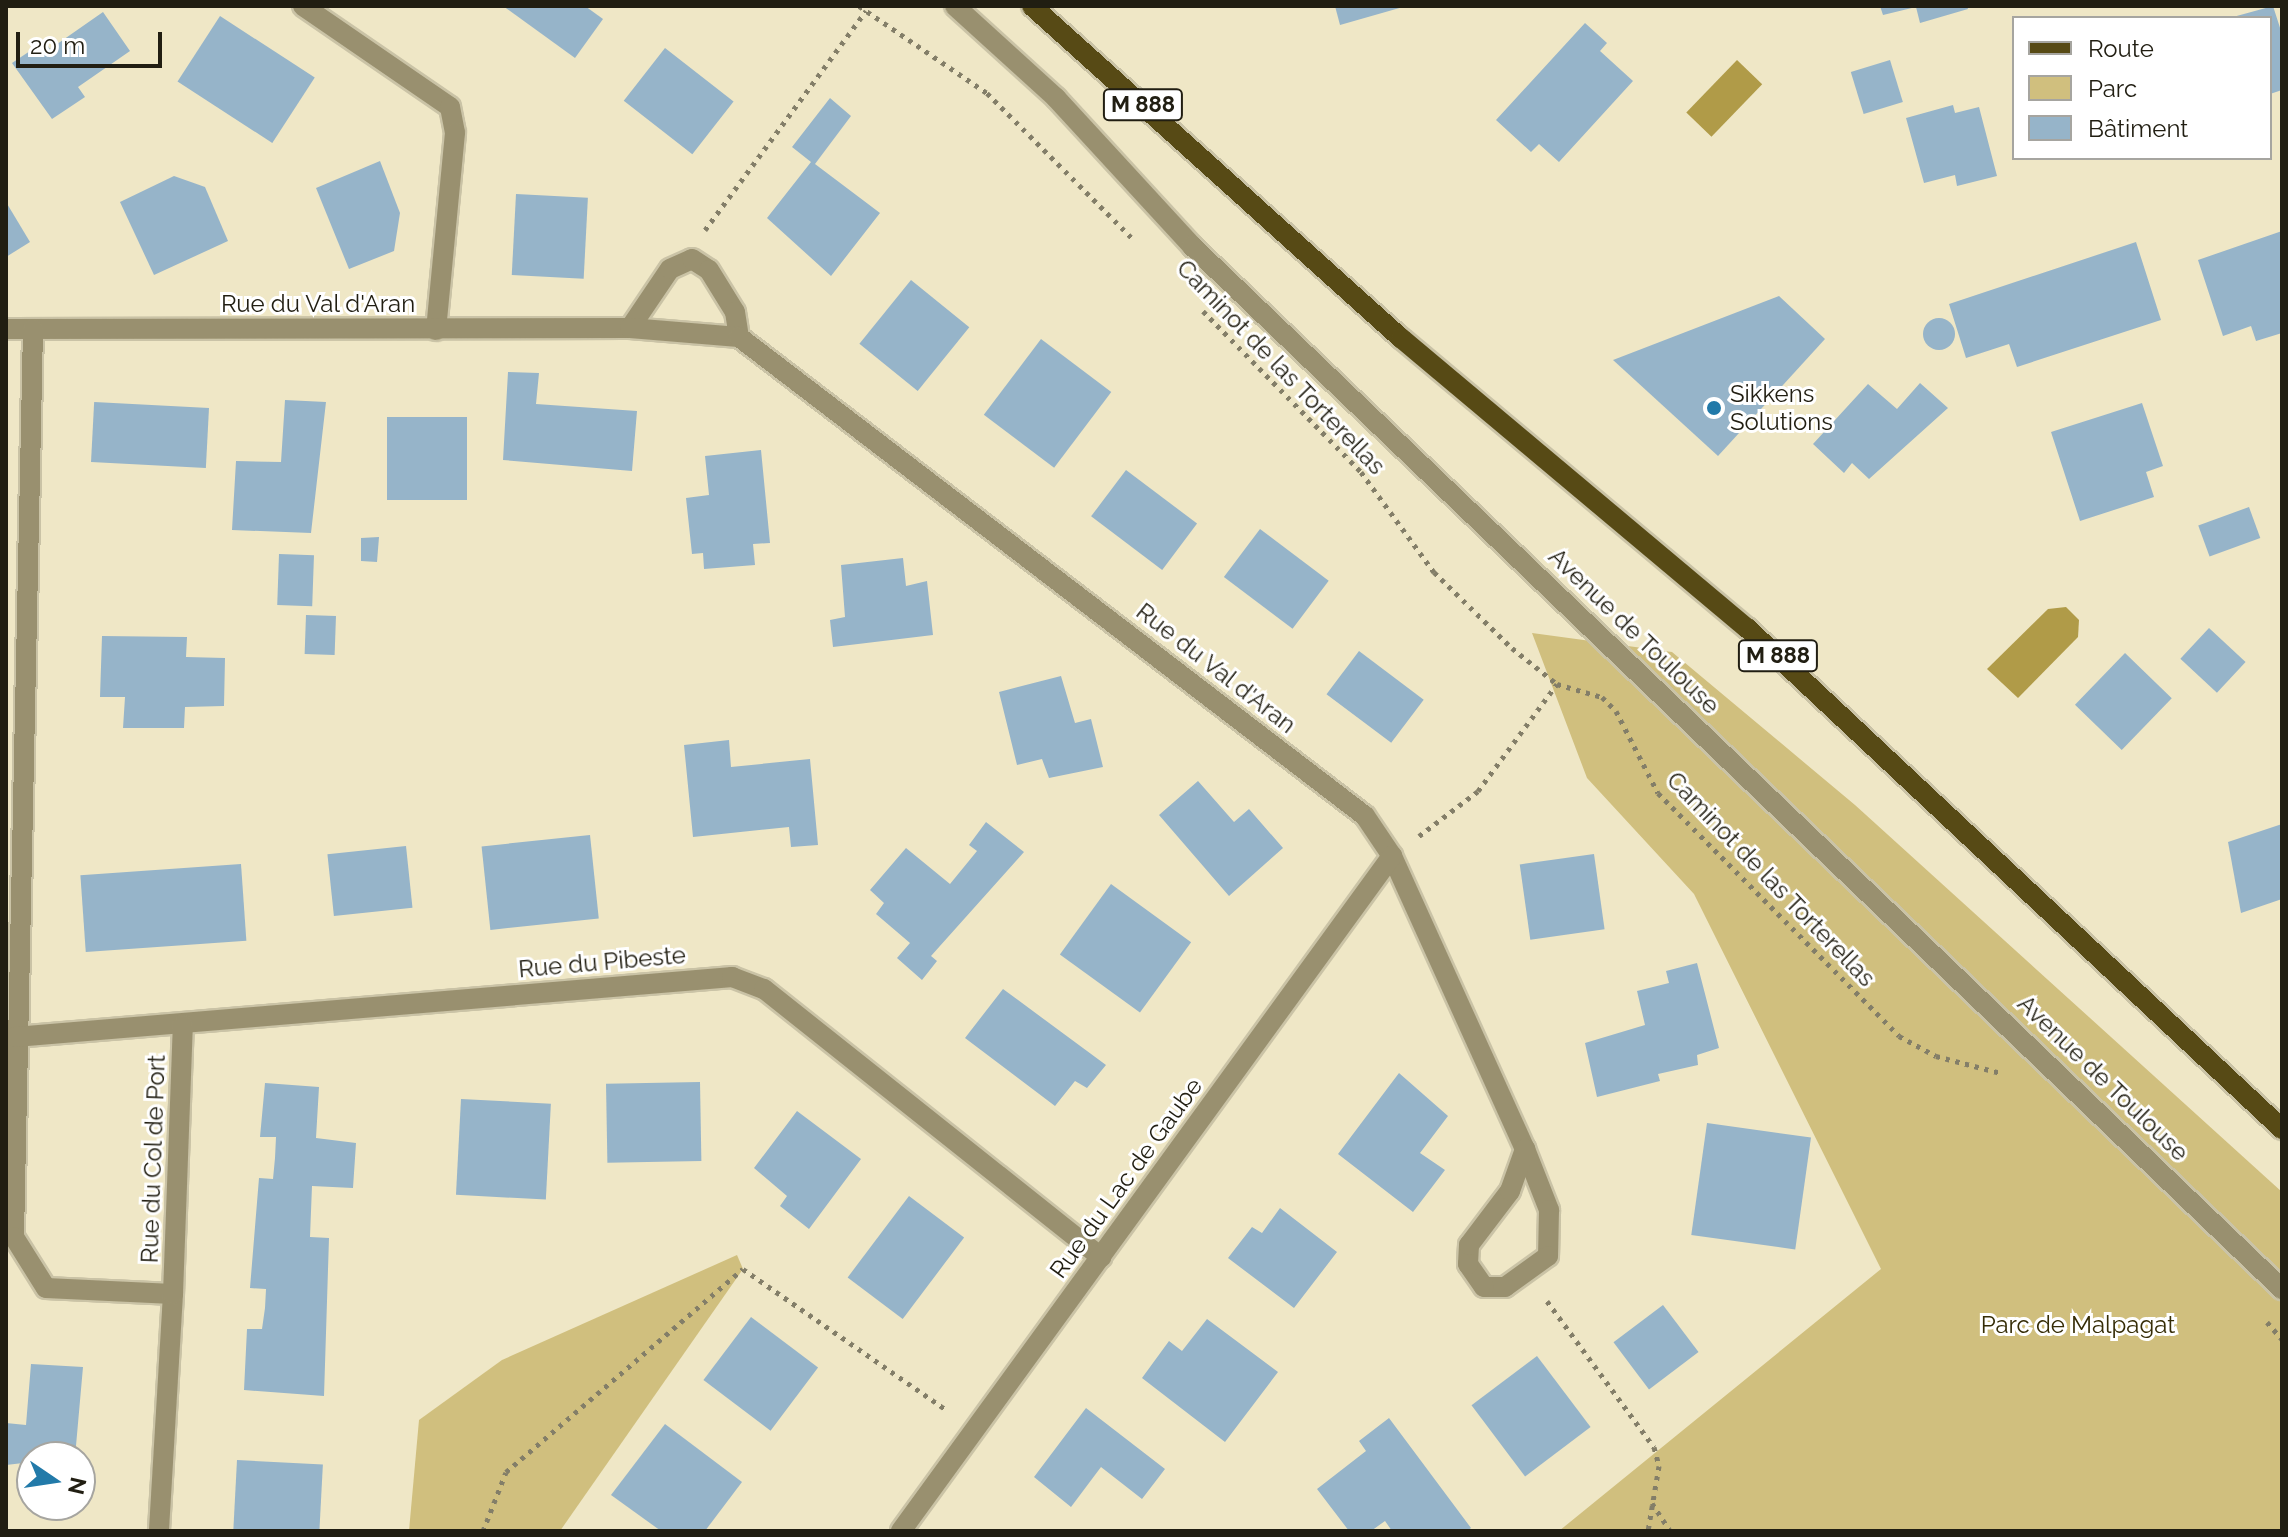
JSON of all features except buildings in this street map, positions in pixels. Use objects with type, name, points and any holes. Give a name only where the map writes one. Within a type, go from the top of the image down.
[{"type":"main road","name":"M 888","points":[[1032,6],[1401,338],[1747,628],[2282,1129]]},
{"type":"street","points":[[303,6],[450,107],[455,133],[436,330]]},
{"type":"street","name":"Avenue de Toulouse","points":[[955,6],[1056,98],[1192,246],[2282,1289]]},
{"type":"street","points":[[630,328],[670,269],[692,259],[709,270],[735,312],[739,337]]},
{"type":"street","name":"Rue du Val d'Aran","points":[[6,329],[630,328],[739,337],[1365,816],[1392,856],[1525,1149],[1549,1210],[1552,1242],[1548,1256],[1527,1273],[1497,1289],[1484,1287],[1468,1264],[1474,1231],[1510,1191],[1525,1149]]},
{"type":"street","name":"Rue du Col de Port","points":[[33,329],[15,1037],[14,1237],[27,1269],[46,1288],[173,1294]]},
{"type":"street","name":"Rue du Lac de Gaube","points":[[901,1531],[1392,856]]},
{"type":"street","name":"Rue du Pibeste","points":[[15,1037],[732,977],[764,989],[1101,1257]]},
{"type":"street","name":"Rue du Col de Port","points":[[159,1531],[173,1294],[183,1025]]},
{"type":"path","points":[[859,6],[987,93],[1142,249]]},
{"type":"path","points":[[692,259],[699,237],[866,11]]},
{"type":"path","name":"Caminot de las Torterellas","points":[[1197,305],[1361,472],[1434,572],[1557,684],[1602,697],[1616,711],[1658,793],[1899,1036],[1936,1056],[2015,1076]]},
{"type":"path","points":[[1392,856],[1478,791],[1557,684]]},
{"type":"path","points":[[483,1531],[506,1472],[743,1269],[975,1429]]},
{"type":"path","points":[[1527,1273],[1654,1447],[1659,1466],[1648,1531]]},
{"type":"path","points":[[2256,1311],[2282,1339]]},
{"type":"path","points":[[1652,1503],[1670,1531]]},
{"type":"green space","name":"Parc de Malpagat","points":[[1532,633],[1672,652],[1855,805],[2282,1192],[2282,1531],[1559,1531],[1881,1269],[1694,894],[1587,778]]},
{"type":"green space","points":[[737,1255],[743,1269],[560,1531],[409,1531],[419,1420],[502,1360]]},
{"type":"shaded area","points":[[1737,60],[1762,84],[1711,137],[1686,113]]},
{"type":"shaded area","points":[[2066,607],[2079,620],[2078,637],[2018,698],[1987,669],[2048,609]]},
{"type":"place","name":"Sikkens Solutions","points":[[1714,408]]}]
